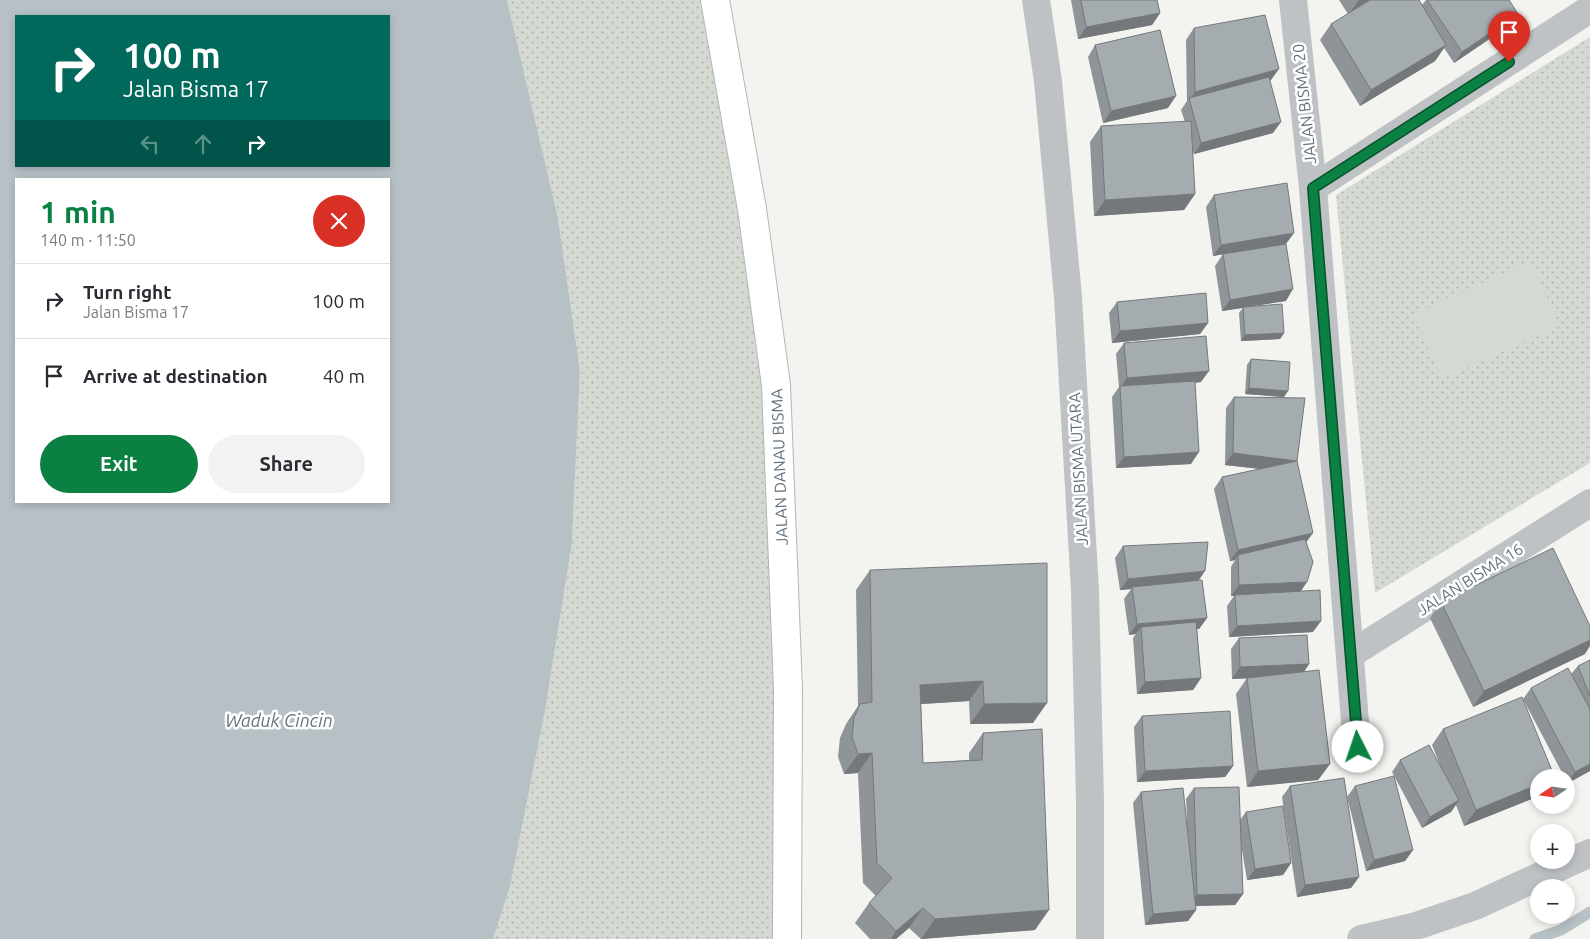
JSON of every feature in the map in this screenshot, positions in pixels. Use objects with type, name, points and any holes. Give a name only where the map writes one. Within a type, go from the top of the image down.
[{"type":"street","name":"JALAN DANAU BISMA","points":[[714,0],[752,209],[776,385],[788,690],[787,939]]},
{"type":"street","name":"JALAN BISMA UTARA","points":[[1036,0],[1048,82],[1068,297],[1084,591],[1090,802],[1090,939]]},
{"type":"street","name":"JALAN BISMA 20","points":[[1293,0],[1313,188],[1358,747]]},
{"type":"street","points":[[1313,188],[1590,9]]},
{"type":"street","name":"JALAN BISMA 16","points":[[1351,654],[1590,503]]},
{"type":"street","points":[[1360,939],[1416,926],[1474,906],[1590,853]]},
{"type":"shaded area","points":[[507,0],[715,0],[776,385],[785,939],[493,939],[510,887],[545,711],[572,543],[580,370],[558,218]]},
{"type":"shaded area","points":[[1590,37],[1590,463],[1375,593],[1336,195]]},
{"type":"shaded area","points":[[1531,261],[1560,326],[1442,379],[1413,314]]},
{"type":"water","name":"Waduk Cincin","points":[[0,0],[507,0],[558,218],[580,370],[572,543],[545,711],[510,887],[493,939],[0,939]]},
{"type":"building","points":[[1081,0],[1157,0],[1160,13],[1086,27]]},
{"type":"building","points":[[1370,0],[1419,0],[1446,45],[1371,90],[1331,24]]},
{"type":"building","points":[[1427,0],[1509,0],[1518,14],[1462,52]]},
{"type":"building","points":[[1265,15],[1279,69],[1195,92],[1194,28]]},
{"type":"building","points":[[1160,30],[1176,96],[1111,111],[1095,45]]},
{"type":"building","points":[[1269,77],[1281,122],[1201,143],[1189,98]]},
{"type":"building","points":[[1191,121],[1195,194],[1105,200],[1101,126]]},
{"type":"building","points":[[1287,183],[1294,233],[1221,245],[1214,195]]},
{"type":"building","points":[[1286,244],[1293,289],[1230,300],[1223,254]]},
{"type":"building","points":[[1206,293],[1208,323],[1120,331],[1117,302]]},
{"type":"building","points":[[1282,304],[1284,333],[1245,335],[1243,307]]},
{"type":"building","points":[[1206,336],[1209,371],[1127,378],[1124,343]]},
{"type":"building","points":[[1251,359],[1290,362],[1288,391],[1249,388]]},
{"type":"building","points":[[1195,381],[1199,452],[1124,457],[1120,386]]},
{"type":"building","points":[[1234,397],[1305,398],[1297,461],[1233,453]]},
{"type":"building","points":[[1297,461],[1313,533],[1238,550],[1222,477]]},
{"type":"building","points":[[1305,539],[1313,562],[1307,582],[1239,585],[1238,555]]},
{"type":"building","points":[[1208,542],[1205,571],[1128,579],[1123,546]]},
{"type":"building","points":[[1553,548],[1590,626],[1590,640],[1484,691],[1441,602]]},
{"type":"building","points":[[1047,563],[1047,703],[984,704],[983,681],[920,685],[923,763],[982,760],[983,733],[1042,729],[1049,910],[935,919],[923,908],[896,931],[869,903],[892,878],[877,863],[872,753],[858,754],[852,737],[854,718],[860,704],[872,702],[870,570]]},
{"type":"building","points":[[1202,580],[1207,618],[1137,624],[1132,587]]},
{"type":"building","points":[[1320,590],[1321,621],[1237,626],[1235,595]]},
{"type":"building","points":[[1196,622],[1201,678],[1145,682],[1141,627]]},
{"type":"building","points":[[1307,635],[1309,664],[1240,667],[1239,638]]},
{"type":"building","points":[[1590,660],[1590,696],[1578,666]]},
{"type":"building","points":[[1568,668],[1590,709],[1590,764],[1575,772],[1531,688]]},
{"type":"building","points":[[1319,670],[1330,764],[1258,771],[1247,678]]},
{"type":"building","points":[[1522,697],[1551,769],[1530,769],[1530,788],[1476,810],[1443,729]]},
{"type":"building","points":[[1230,711],[1233,766],[1145,771],[1142,716]]},
{"type":"building","points":[[1429,745],[1459,800],[1430,817],[1400,760]]},
{"type":"building","points":[[1394,776],[1413,850],[1374,860],[1355,786]]},
{"type":"building","points":[[1344,778],[1359,877],[1305,885],[1290,786]]},
{"type":"building","points":[[1239,787],[1243,894],[1197,895],[1194,788]]},
{"type":"building","points":[[1183,788],[1196,910],[1153,914],[1141,792]]},
{"type":"building","points":[[1283,806],[1291,863],[1255,869],[1246,812]]},
{"type":"waterway","points":[[1535,939],[1561,930],[1590,912]]},
{"type":"route","points":[[1358,747],[1313,188],[1509,62]]}]
